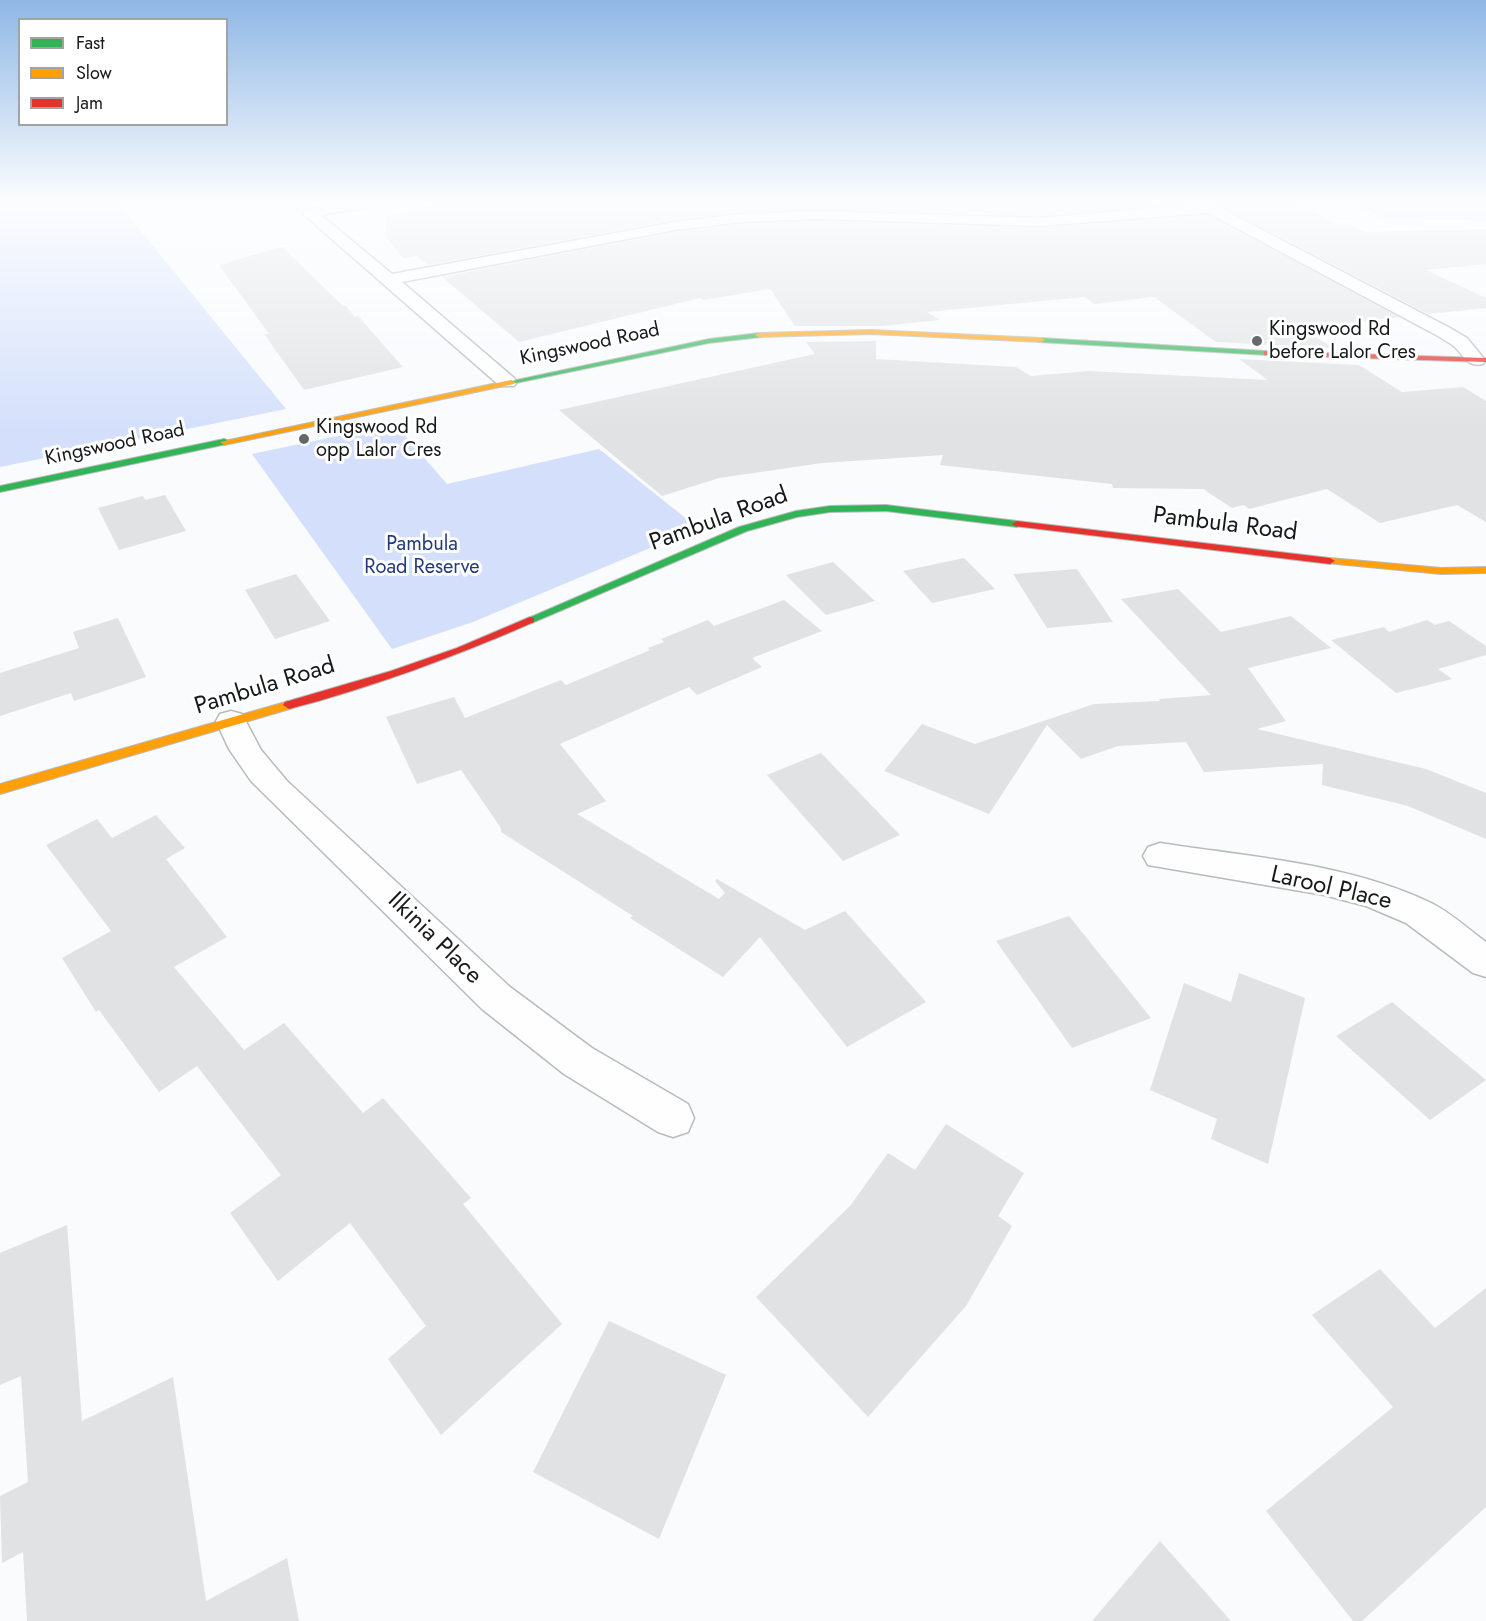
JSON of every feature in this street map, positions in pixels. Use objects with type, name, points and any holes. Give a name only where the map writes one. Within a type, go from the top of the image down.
[{"type":"street","points":[[386,280],[393,279]]},
{"type":"street","points":[[1344,279],[1444,332],[1481,360]]},
{"type":"street","points":[[386,280],[469,347],[507,382]]},
{"type":"street","name":"Kingswood Road","points":[[0,489],[709,341],[778,332],[830,330],[1267,352],[1481,360]]},
{"type":"street","name":"Pambula Road","points":[[0,789],[395,674],[461,650],[743,529],[776,517],[828,507],[851,506],[897,510],[1363,565],[1441,571],[1486,570]]},
{"type":"street","name":"Ilkinia Place","points":[[231,721],[239,743],[255,766],[276,789],[495,998],[578,1062],[673,1118]]},
{"type":"street","name":"Larool Place","points":[[1160,855],[1324,882],[1374,894],[1419,913],[1486,962]]},
{"type":"green space","points":[[0,279],[180,279],[286,409],[0,467]]},
{"type":"green space","name":"Pambula Road Reserve","points":[[395,424],[447,484],[599,449],[698,528],[473,622],[392,649],[252,454]]},
{"type":"building","points":[[229,279],[315,279],[355,317],[358,316],[403,367],[304,390],[264,334],[269,334]]},
{"type":"building","points":[[444,279],[1327,279],[1399,317],[1302,328],[1333,348],[1216,342],[1154,297],[1094,304],[1085,297],[927,312],[940,320],[883,326],[795,326],[770,289],[703,300],[700,298],[519,342]]},
{"type":"building","points":[[1360,279],[1445,279],[1486,298],[1486,308],[1428,314]]},
{"type":"building","points":[[876,341],[876,359],[1016,367],[1031,376],[1088,371],[1268,380],[1239,359],[1359,365],[1402,392],[1463,387],[1486,401],[1486,522],[1457,505],[1380,523],[1327,489],[1249,509],[1244,505],[1232,508],[1203,489],[1113,488],[1112,484],[940,465],[943,455],[822,463],[719,478],[662,496],[559,410],[815,354],[806,342]]},
{"type":"building","points":[[165,495],[186,531],[119,550],[98,508],[143,496],[145,500]]},
{"type":"building","points":[[964,558],[995,589],[932,603],[903,571]]},
{"type":"building","points":[[833,562],[875,601],[826,615],[786,575]]},
{"type":"building","points":[[1077,569],[1113,622],[1047,628],[1013,574]]},
{"type":"building","points":[[296,574],[330,621],[275,639],[245,590]]},
{"type":"building","points":[[1178,589],[1221,632],[1291,616],[1331,648],[1248,668],[1286,721],[1257,729],[1426,769],[1486,793],[1486,839],[1408,806],[1322,785],[1323,764],[1204,772],[1186,742],[1118,746],[1081,759],[1047,725],[989,814],[884,771],[922,724],[975,744],[1094,704],[1160,701],[1159,699],[1211,695],[1121,599]]},
{"type":"building","points":[[784,600],[822,631],[752,658],[762,667],[697,695],[689,687],[560,744],[606,801],[577,814],[719,899],[725,893],[715,881],[717,879],[805,930],[845,911],[926,1002],[847,1047],[760,937],[723,977],[630,918],[633,916],[501,832],[501,828],[461,770],[417,784],[386,717],[454,697],[465,718],[561,680],[566,685],[650,650],[648,648],[664,642],[661,639],[708,620],[714,626]]},
{"type":"building","points":[[118,618],[146,677],[74,701],[71,693],[0,716],[0,673],[79,648],[73,632]]},
{"type":"building","points":[[1427,620],[1435,625],[1449,621],[1486,646],[1486,655],[1438,669],[1452,679],[1396,693],[1331,640],[1384,627],[1389,632]]},
{"type":"building","points":[[821,753],[900,835],[843,861],[767,775]]},
{"type":"building","points":[[156,815],[185,848],[166,859],[227,937],[174,967],[244,1050],[284,1023],[363,1113],[383,1098],[471,1198],[463,1204],[562,1324],[441,1435],[388,1359],[426,1326],[350,1223],[278,1281],[230,1213],[281,1175],[197,1066],[159,1092],[99,1010],[96,1012],[62,958],[111,931],[46,845],[97,819],[112,838]]},
{"type":"building","points":[[1069,916],[1151,1018],[1072,1048],[996,941]]},
{"type":"building","points":[[1239,973],[1305,998],[1268,1164],[1211,1139],[1217,1119],[1150,1090],[1184,983],[1231,1002]]},
{"type":"building","points":[[1392,1002],[1486,1080],[1430,1120],[1336,1036]]},
{"type":"building","points":[[946,1124],[1024,1173],[998,1216],[1012,1226],[966,1306],[868,1417],[756,1297],[850,1206],[888,1153],[915,1170]]},
{"type":"building","points":[[67,1225],[82,1421],[173,1377],[206,1601],[287,1558],[299,1621],[27,1621],[23,1552],[2,1563],[0,1496],[28,1482],[21,1376],[0,1385],[0,1253]]},
{"type":"building","points":[[1380,1269],[1435,1328],[1486,1288],[1486,1507],[1362,1621],[1353,1621],[1266,1511],[1393,1407],[1312,1315]]},
{"type":"building","points":[[609,1321],[726,1375],[659,1539],[533,1472]]},
{"type":"building","points":[[1160,1541],[1231,1621],[1092,1621]]},
{"type":"traffic: fast","points":[[511,382],[709,341],[759,335]]},
{"type":"traffic: fast","points":[[1041,340],[1267,353]]},
{"type":"traffic: fast","points":[[0,489],[224,442]]},
{"type":"traffic: fast","points":[[530,620],[743,529],[796,514],[830,509],[886,508],[1017,524]]},
{"type":"traffic: slow","points":[[759,335],[871,332],[1041,340]]},
{"type":"traffic: slow","points":[[224,442],[511,382]]},
{"type":"traffic: slow","points":[[1330,561],[1441,571],[1486,570]]},
{"type":"traffic: slow","points":[[0,789],[289,705]]},
{"type":"traffic: jam","points":[[1267,353],[1486,360]]},
{"type":"traffic: jam","points":[[1017,524],[1330,561]]},
{"type":"traffic: jam","points":[[289,705],[395,674],[461,650],[530,620]]},
{"type":"place","name":"Kingswood Rd before Lalor Cres","points":[[1257,341]]},
{"type":"place","name":"Kingswood Rd opp Lalor Cres","points":[[304,439]]}]
